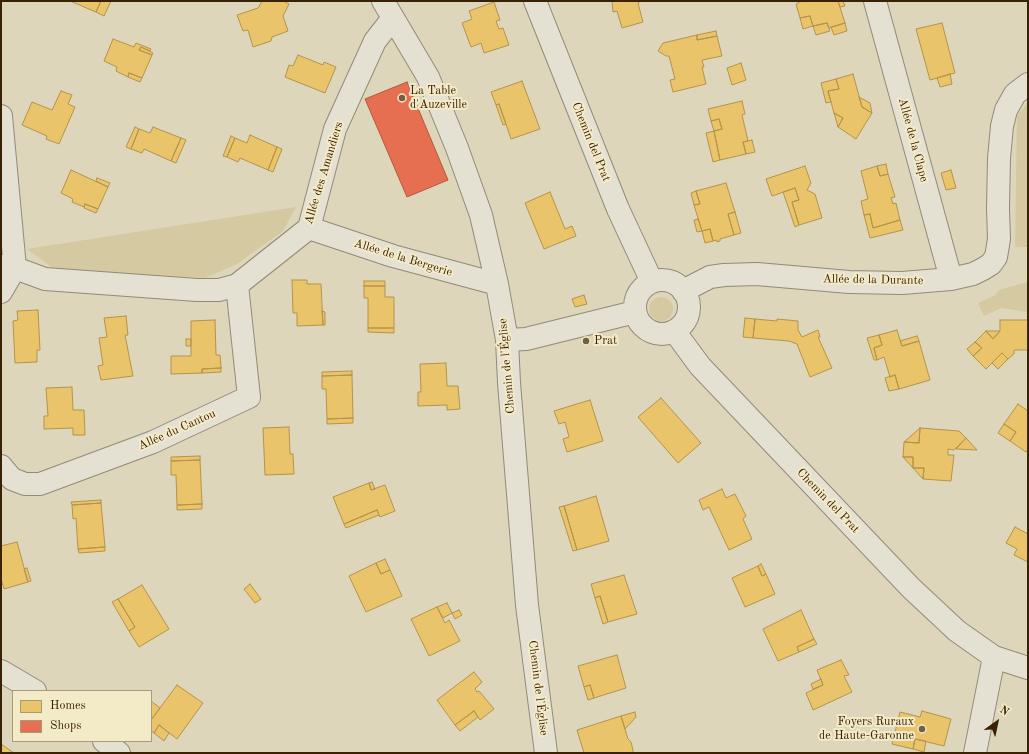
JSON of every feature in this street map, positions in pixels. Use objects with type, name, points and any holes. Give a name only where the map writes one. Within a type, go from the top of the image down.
[{"type":"street","name":"Chemin del Prat","points":[[536,1],[618,209],[652,282]]},
{"type":"street","name":"Allée de la Clape","points":[[875,1],[951,279]]},
{"type":"street","name":"Allée des Amandiers","points":[[8,267],[45,279],[196,290],[219,290],[237,285],[309,228],[335,130],[388,9]]},
{"type":"street","name":"Chemin de l'Église","points":[[388,9],[428,77],[457,148],[481,214],[497,284],[507,340],[509,383],[527,605],[546,753]]},
{"type":"street","name":"Allée de la Durante","points":[[684,291],[710,277],[724,275],[757,274],[849,282],[902,283],[951,279],[973,274],[983,269],[991,264],[996,257],[1000,239],[998,208],[999,158],[1002,126],[1010,101],[1015,94],[1028,84]]},
{"type":"street","points":[[1,116],[8,267],[1,292]]},
{"type":"street","name":"Allée de la Bergerie","points":[[309,228],[393,256],[497,284]]},
{"type":"street","points":[[664,280],[673,282],[684,291],[687,295],[690,309],[688,318],[682,326],[675,332],[660,335],[643,327],[635,312],[635,303],[638,294],[644,287],[652,282],[664,280]]},
{"type":"street","name":"Allée du Cantou","points":[[1,466],[12,479],[25,484],[40,484],[153,442],[249,398],[237,285]]},
{"type":"street","points":[[507,340],[526,339],[635,312]]},
{"type":"street","name":"Chemin del Prat","points":[[675,332],[700,366],[911,588],[957,631],[994,657],[1028,668]]},
{"type":"street","points":[[975,753],[994,657]]},
{"type":"street","points":[[1,671],[33,690]]},
{"type":"street","points":[[105,742],[119,753]]},
{"type":"shaded area","points":[[1028,102],[1028,247],[1015,247],[1017,116]]},
{"type":"shaded area","points":[[296,207],[283,231],[237,264],[205,278],[57,271],[27,249]]},
{"type":"shaded area","points":[[1028,282],[1028,312],[1001,308],[984,316],[978,303],[994,296],[999,290]]},
{"type":"shaded area","points":[[661,297],[669,301],[673,309],[669,317],[661,321],[653,317],[649,309],[653,301]]},
{"type":"building: Homes","points":[[70,1],[101,1],[96,12]]},
{"type":"building: Homes","points":[[101,1],[111,1],[104,16],[96,12]]},
{"type":"building: Homes","points":[[262,1],[283,1],[289,4],[283,16],[288,31],[272,37],[271,41],[253,47],[248,30],[243,31],[237,15],[258,8]]},
{"type":"building: Homes","points":[[612,1],[639,1],[638,3],[643,22],[622,28],[617,11],[613,12]]},
{"type":"building: Homes","points":[[802,1],[838,1],[845,23],[829,28],[827,23],[813,26],[810,16],[800,18],[796,4]]},
{"type":"building: Homes","points":[[838,1],[843,1],[845,6],[840,7]]},
{"type":"building: Homes","points":[[494,2],[500,20],[496,21],[499,29],[503,28],[509,45],[484,53],[481,43],[471,47],[462,23],[472,19],[469,11]]},
{"type":"building: Homes","points":[[810,16],[813,26],[803,29],[800,18]]},
{"type":"building: Homes","points":[[827,23],[830,31],[816,35],[813,26]]},
{"type":"building: Homes","points":[[845,23],[847,31],[834,35],[831,27]]},
{"type":"building: Homes","points":[[942,23],[955,73],[930,80],[916,29]]},
{"type":"building: Homes","points":[[716,31],[717,36],[697,40],[697,35]]},
{"type":"building: Homes","points":[[697,35],[697,40],[717,36],[722,56],[702,60],[706,84],[673,92],[670,80],[675,79],[669,56],[666,56],[658,51],[663,43]]},
{"type":"building: Homes","points":[[113,39],[134,47],[136,43],[151,49],[150,51],[141,47],[139,50],[152,55],[142,78],[129,73],[128,77],[116,71],[117,67],[104,61]]},
{"type":"building: Homes","points":[[141,47],[153,53],[152,55],[139,50]]},
{"type":"building: Homes","points":[[298,55],[323,65],[324,62],[336,67],[325,93],[285,77],[289,65],[293,66]]},
{"type":"building: Homes","points":[[741,63],[746,80],[732,85],[727,68]]},
{"type":"building: Homes","points":[[129,73],[142,78],[140,82],[128,77]]},
{"type":"building: Homes","points":[[853,74],[862,107],[872,113],[856,139],[838,127],[843,118],[834,113],[828,91],[839,89],[836,79]]},
{"type":"building: Homes","points":[[950,74],[952,84],[940,87],[937,78]]},
{"type":"building: Homes","points":[[836,79],[839,89],[828,91],[831,102],[826,103],[821,83]]},
{"type":"building: Homes","points":[[522,81],[540,129],[511,139],[499,104],[496,105],[491,92]]},
{"type":"building: Homes","points":[[61,91],[72,95],[68,104],[75,107],[59,144],[46,139],[47,136],[22,125],[32,102],[52,110]]},
{"type":"building: Homes","points":[[859,97],[870,103],[872,113],[862,107]]},
{"type":"building: Homes","points":[[742,101],[745,114],[742,115],[748,141],[743,142],[746,154],[720,160],[714,131],[722,129],[719,119],[711,121],[708,109]]},
{"type":"building: Homes","points":[[499,104],[506,124],[503,125],[496,105]]},
{"type":"building: Homes","points":[[834,113],[843,118],[838,127],[835,116]]},
{"type":"building: Homes","points":[[719,119],[722,129],[714,131],[711,121]]},
{"type":"building: Homes","points":[[135,127],[139,129],[131,149],[126,147]]},
{"type":"building: Homes","points":[[153,127],[181,138],[171,161],[144,149],[142,153],[131,149],[139,129],[150,133]]},
{"type":"building: Homes","points":[[714,131],[720,160],[713,162],[706,133]]},
{"type":"building: Homes","points":[[250,135],[277,147],[268,170],[240,158],[238,162],[227,157],[235,138],[247,143]]},
{"type":"building: Homes","points":[[231,136],[235,138],[227,157],[223,156]]},
{"type":"building: Homes","points":[[181,138],[186,140],[176,163],[171,161]]},
{"type":"building: Homes","points":[[752,140],[755,152],[746,154],[743,142]]},
{"type":"building: Homes","points":[[277,147],[282,149],[273,172],[268,170]]},
{"type":"building: Homes","points":[[886,164],[888,174],[880,176],[877,166]]},
{"type":"building: Homes","points":[[805,166],[811,183],[807,190],[815,194],[822,218],[799,225],[792,202],[799,200],[795,188],[772,196],[766,179]]},
{"type":"building: Homes","points":[[877,166],[880,176],[888,174],[895,197],[891,198],[893,204],[896,203],[900,220],[873,228],[870,214],[864,215],[861,201],[868,199],[861,171]]},
{"type":"building: Homes","points":[[71,170],[108,187],[98,209],[85,204],[84,207],[72,202],[73,199],[61,193]]},
{"type":"building: Homes","points":[[951,170],[956,188],[946,190],[941,173]]},
{"type":"building: Homes","points":[[97,178],[110,183],[108,187],[96,181]]},
{"type":"building: Homes","points":[[726,183],[735,212],[728,214],[734,235],[720,239],[720,241],[717,242],[717,240],[713,241],[710,229],[702,231],[694,205],[700,204],[696,191]]},
{"type":"building: Homes","points":[[795,188],[799,200],[792,202],[799,225],[795,227],[783,192]]},
{"type":"building: Homes","points":[[696,191],[700,204],[694,205],[691,193]]},
{"type":"building: Homes","points":[[550,192],[565,229],[572,226],[576,236],[544,249],[525,203]]},
{"type":"building: Homes","points":[[85,204],[98,209],[96,213],[84,208]]},
{"type":"building: Homes","points":[[735,212],[741,233],[734,235],[728,214]]},
{"type":"building: Homes","points":[[870,214],[873,228],[900,220],[903,230],[870,238],[864,215]]},
{"type":"building: Homes","points":[[698,219],[702,231],[697,232],[694,220]]},
{"type":"building: Homes","points":[[710,229],[713,241],[705,243],[702,231]]},
{"type":"building: Homes","points":[[292,280],[307,280],[307,284],[321,284],[323,325],[297,326],[297,313],[293,313]]},
{"type":"building: Homes","points":[[364,281],[385,281],[385,286],[364,286]]},
{"type":"building: Homes","points":[[364,286],[385,286],[385,297],[394,297],[394,328],[368,328],[368,298],[364,298]]},
{"type":"building: Homes","points":[[584,295],[587,304],[575,307],[572,299]]},
{"type":"building: Homes","points":[[38,310],[40,350],[37,350],[37,362],[15,363],[13,321],[18,320],[17,311]]},
{"type":"building: Homes","points":[[322,311],[325,312],[325,325],[323,325]]},
{"type":"building: Homes","points":[[126,316],[128,335],[125,335],[133,376],[101,380],[98,366],[103,365],[99,338],[107,337],[104,318]]},
{"type":"building: Homes","points":[[745,318],[755,319],[753,338],[743,337]]},
{"type":"building: Homes","points":[[755,319],[798,321],[798,330],[802,337],[818,330],[820,337],[818,337],[832,368],[810,377],[797,344],[789,341],[753,338]]},
{"type":"building: Homes","points":[[215,320],[216,355],[220,355],[221,368],[202,369],[202,373],[171,374],[171,356],[191,356],[191,321]]},
{"type":"building: Homes","points":[[1000,320],[1028,320],[1028,350],[1014,350],[1014,354],[1008,359],[1002,353],[986,369],[973,356],[982,348],[975,342],[986,331],[993,339],[1000,331]]},
{"type":"building: Homes","points":[[368,328],[394,328],[394,333],[368,332]]},
{"type":"building: Homes","points":[[897,330],[902,346],[919,341],[930,380],[899,389],[895,375],[890,377],[884,357],[877,360],[874,348],[882,345],[879,335]]},
{"type":"building: Homes","points":[[986,331],[1000,331],[993,339]]},
{"type":"building: Homes","points":[[879,335],[882,345],[874,348],[877,360],[874,360],[867,338]]},
{"type":"building: Homes","points":[[917,336],[919,341],[902,346],[900,341]]},
{"type":"building: Homes","points":[[186,339],[191,339],[191,346],[186,346]]},
{"type":"building: Homes","points":[[975,342],[982,348],[973,356],[967,349]]},
{"type":"building: Homes","points":[[1002,353],[1008,359],[998,369],[992,363]]},
{"type":"building: Homes","points":[[446,363],[447,386],[458,386],[460,409],[447,410],[447,405],[418,406],[418,392],[421,392],[420,364]]},
{"type":"building: Homes","points":[[221,368],[221,372],[202,373],[202,369]]},
{"type":"building: Homes","points":[[352,371],[352,375],[322,376],[322,372]]},
{"type":"building: Homes","points":[[352,375],[353,418],[327,419],[326,389],[322,389],[322,376]]},
{"type":"building: Homes","points":[[895,375],[899,389],[889,391],[885,378]]},
{"type":"building: Homes","points":[[72,387],[73,410],[84,410],[85,435],[73,435],[73,428],[44,429],[44,416],[48,416],[46,388]]},
{"type":"building: Homes","points":[[661,398],[701,443],[678,463],[638,417]]},
{"type":"building: Homes","points":[[590,400],[603,441],[567,452],[563,439],[569,437],[565,422],[559,424],[554,411]]},
{"type":"building: Homes","points":[[1018,404],[1028,411],[1028,449],[1026,452],[1010,441],[1016,432],[1004,424]]},
{"type":"building: Homes","points":[[353,418],[353,423],[327,424],[327,419]]},
{"type":"building: Homes","points":[[1004,424],[1016,432],[1010,441],[998,433]]},
{"type":"building: Homes","points":[[289,427],[290,454],[293,454],[294,474],[265,475],[263,428]]},
{"type":"building: Homes","points":[[920,428],[919,443],[904,442]]},
{"type":"building: Homes","points":[[920,428],[959,431],[966,438],[954,450],[948,449],[948,455],[954,455],[951,481],[923,479],[924,468],[913,468],[913,457],[903,457],[904,442],[919,443]]},
{"type":"building: Homes","points":[[966,438],[977,450],[956,449]]},
{"type":"building: Homes","points":[[200,456],[200,460],[171,461],[171,457]]},
{"type":"building: Homes","points":[[903,457],[913,457],[913,468]]},
{"type":"building: Homes","points":[[200,460],[202,504],[177,505],[176,475],[171,475],[171,461]]},
{"type":"building: Homes","points":[[913,468],[924,468],[923,479]]},
{"type":"building: Homes","points":[[372,482],[375,489],[371,490],[369,483]]},
{"type":"building: Homes","points":[[369,483],[371,490],[385,485],[395,511],[380,517],[377,510],[344,524],[333,497]]},
{"type":"building: Homes","points":[[722,489],[726,498],[735,494],[746,516],[743,519],[752,539],[729,550],[709,507],[703,510],[699,500]]},
{"type":"building: Homes","points":[[596,496],[609,541],[577,550],[564,506]]},
{"type":"building: Homes","points":[[101,500],[101,503],[72,505],[71,502]]},
{"type":"building: Homes","points":[[101,503],[105,547],[78,549],[76,518],[73,519],[72,505]]},
{"type":"building: Homes","points":[[202,504],[202,509],[177,510],[177,505]]},
{"type":"building: Homes","points":[[564,506],[577,550],[573,551],[559,507]]},
{"type":"building: Homes","points":[[377,510],[379,515],[346,528],[344,524]]},
{"type":"building: Homes","points":[[1015,527],[1028,534],[1028,562],[1014,555],[1017,549],[1006,543]]},
{"type":"building: Homes","points":[[17,542],[28,582],[4,589],[1,579],[1,546]]},
{"type":"building: Homes","points":[[105,547],[105,551],[79,553],[78,549]]},
{"type":"building: Homes","points":[[385,559],[390,570],[381,574],[376,563]]},
{"type":"building: Homes","points":[[376,563],[381,574],[390,570],[402,596],[366,612],[349,576]]},
{"type":"building: Homes","points":[[761,564],[766,574],[762,576],[758,566]]},
{"type":"building: Homes","points":[[758,566],[762,576],[766,574],[775,594],[745,607],[732,578]]},
{"type":"building: Homes","points":[[27,568],[31,581],[28,582],[24,569]]},
{"type":"building: Homes","points":[[624,575],[637,614],[608,622],[600,596],[595,598],[591,584]]},
{"type":"building: Homes","points":[[250,584],[261,599],[255,603],[244,589]]},
{"type":"building: Homes","points":[[142,585],[169,629],[139,647],[129,631],[135,627],[118,599]]},
{"type":"building: Homes","points":[[600,596],[608,622],[603,624],[595,598]]},
{"type":"building: Homes","points":[[118,599],[135,627],[129,631],[112,602]]},
{"type":"building: Homes","points":[[447,603],[452,613],[443,618],[437,607]]},
{"type":"building: Homes","points":[[437,607],[445,623],[449,620],[460,641],[429,656],[411,619]]},
{"type":"building: Homes","points":[[459,610],[462,615],[455,619],[452,613]]},
{"type":"building: Homes","points":[[801,610],[814,639],[797,647],[799,652],[778,661],[763,629]]},
{"type":"building: Homes","points":[[814,639],[817,644],[799,652],[797,647]]},
{"type":"building: Homes","points":[[617,655],[626,688],[594,698],[590,685],[584,687],[578,666]]},
{"type":"building: Homes","points":[[841,660],[849,675],[844,676],[852,692],[813,710],[806,693],[823,685],[817,670]]},
{"type":"building: Homes","points":[[474,672],[482,682],[475,689],[477,692],[479,691],[494,709],[480,720],[474,711],[455,725],[437,700]]},
{"type":"building: Homes","points":[[821,679],[823,685],[813,689],[811,684]]},
{"type":"building: Homes","points":[[177,685],[203,703],[177,739],[159,725],[154,733],[152,732],[152,719]]},
{"type":"building: Homes","points":[[590,685],[594,698],[588,700],[584,687]]},
{"type":"building: Homes","points":[[152,702],[160,708],[152,719]]},
{"type":"building: Homes","points":[[474,711],[478,717],[460,731],[455,725]]},
{"type":"building: Homes","name":"Foyers Ruraux de Haute-Garonne","points":[[922,711],[951,719],[944,746],[915,739],[913,749],[892,744],[900,712],[920,717]]},
{"type":"building: Homes","points":[[635,712],[636,717],[625,729],[621,716]]},
{"type":"building: Homes","points":[[621,716],[628,739],[631,742],[633,753],[584,753],[577,730]]},
{"type":"building: Homes","points":[[159,725],[169,733],[164,741],[154,733]]},
{"type":"building: Homes","points":[[915,739],[926,741],[924,752],[913,749]]},
{"type":"building: Homes","points":[[1,744],[14,753],[1,753]]},
{"type":"building: Shops","points":[[407,82],[448,180],[407,197],[365,99]]},
{"type":"place","name":"La Table d'Auzeville","points":[[402,98]]},
{"type":"place","name":"Prat","points":[[586,341]]},
{"type":"place","name":"Foyers Ruraux de Haute-Garonne","points":[[922,729]]}]
